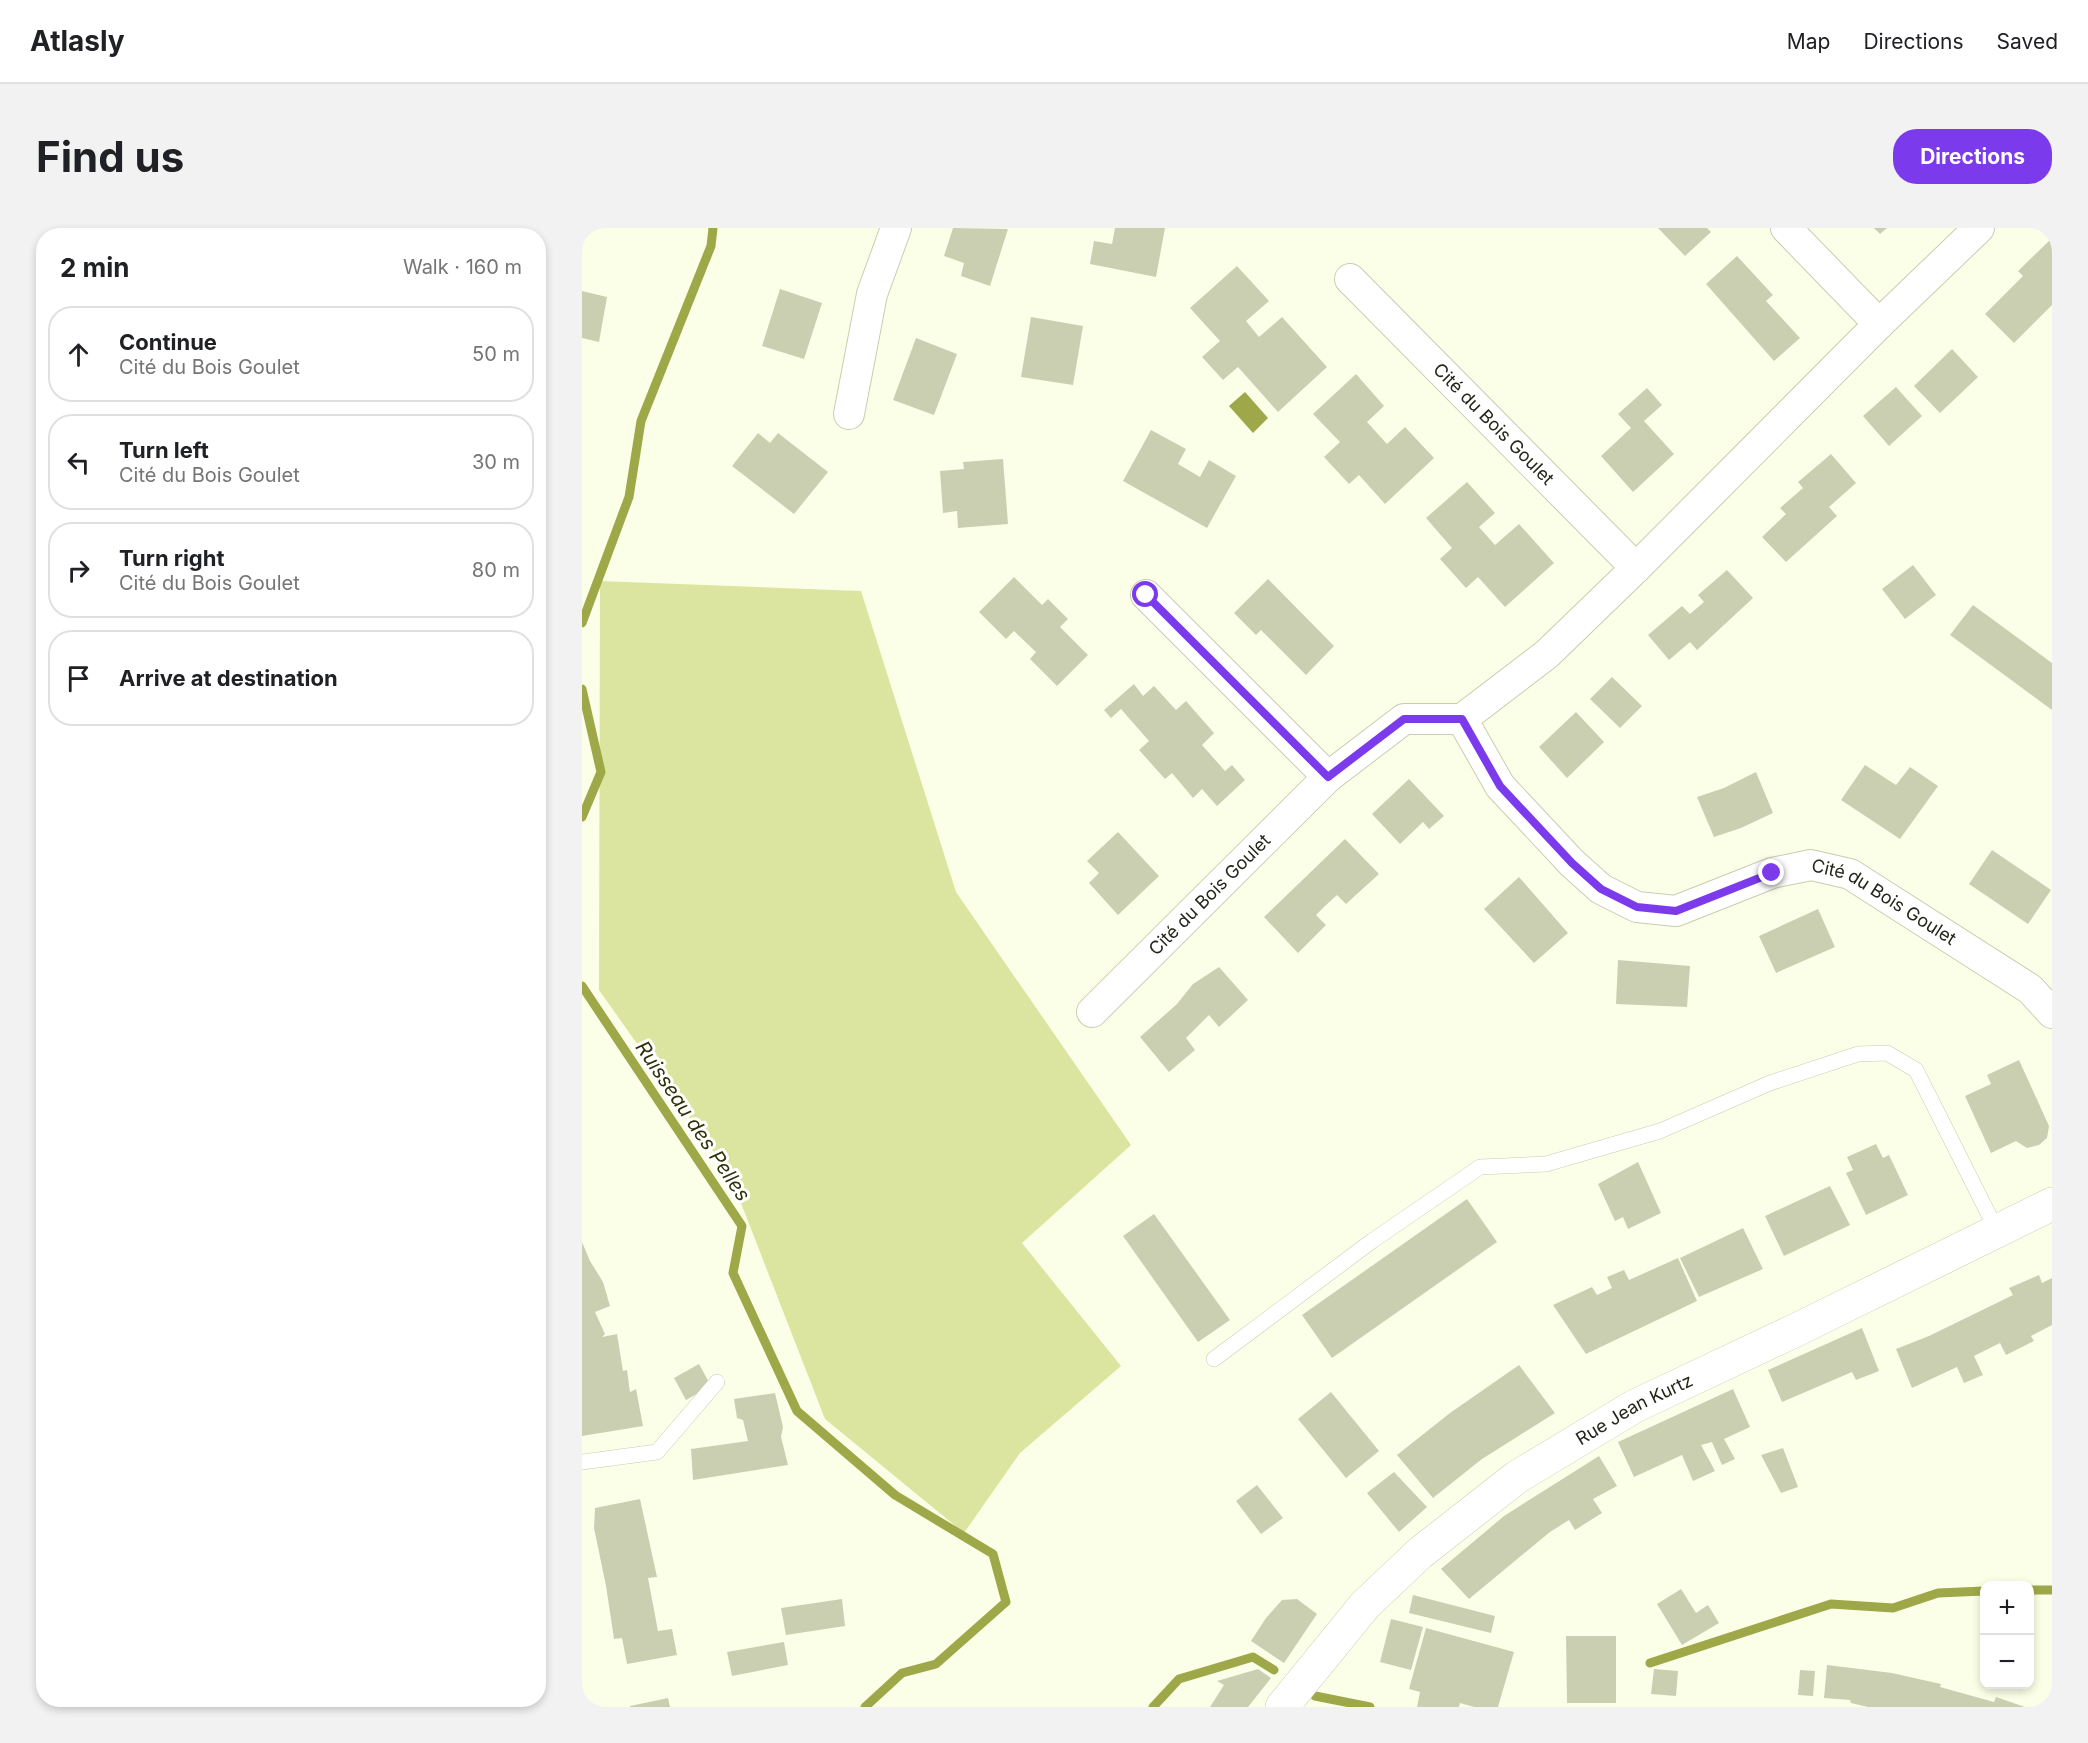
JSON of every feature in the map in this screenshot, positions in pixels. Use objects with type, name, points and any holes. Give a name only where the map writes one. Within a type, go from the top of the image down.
[{"type":"main road","name":"Rue Jean Kurtz","points":[[1282,1707],[1373,1598],[1420,1553],[1517,1477],[1635,1406],[2052,1204]]},
{"type":"street","points":[[849,414],[872,294],[896,228]]},
{"type":"street","points":[[1786,228],[1879,324]]},
{"type":"street","points":[[1462,719],[1547,654],[1879,324],[1979,228]]},
{"type":"street","name":"Cité du Bois Goulet","points":[[1350,279],[1636,568]]},
{"type":"street","points":[[1146,595],[1328,777]]},
{"type":"street","name":"Cité du Bois Goulet","points":[[1092,1012],[1328,777],[1404,719],[1462,719],[1500,786],[1572,863],[1601,889],[1637,907],[1676,911],[1772,873],[1811,865],[1850,874],[2030,989],[2052,1013]]},
{"type":"lane","points":[[1214,1359],[1372,1241],[1479,1167],[1546,1164],[1660,1131],[1770,1083],[1858,1054],[1887,1053],[1916,1070],[1996,1231]]},
{"type":"lane","points":[[582,1462],[657,1452],[717,1383]]},
{"type":"shaded area","points":[[1245,392],[1268,418],[1253,433],[1229,406]]},
{"type":"shaded area","points":[[600,581],[861,591],[956,892],[1131,1145],[1022,1243],[1121,1366],[1020,1453],[964,1533],[825,1419],[730,1175],[599,990]]},
{"type":"building","points":[[953,228],[1008,229],[990,286],[961,276],[964,263],[944,256]]},
{"type":"building","points":[[1115,228],[1165,228],[1156,277],[1090,264],[1094,241],[1112,244]]},
{"type":"building","points":[[1658,228],[1707,228],[1711,232],[1685,256]]},
{"type":"building","points":[[1874,228],[1887,228],[1880,234]]},
{"type":"building","points":[[2052,238],[2052,305],[2014,343],[1985,314],[2023,276],[2018,271]]},
{"type":"building","points":[[1737,256],[1773,295],[1766,301],[1800,338],[1774,361],[1706,284]]},
{"type":"building","points":[[1237,266],[1269,301],[1246,321],[1259,337],[1282,317],[1327,367],[1278,412],[1238,367],[1223,380],[1202,357],[1220,341],[1190,308]]},
{"type":"building","points":[[780,289],[822,303],[804,359],[762,346]]},
{"type":"building","points":[[582,291],[607,297],[599,342],[582,338]]},
{"type":"building","points":[[1031,317],[1083,326],[1073,385],[1021,377]]},
{"type":"building","points":[[916,338],[957,354],[934,415],[893,400]]},
{"type":"building","points":[[1952,349],[1978,377],[1940,413],[1914,386]]},
{"type":"building","points":[[1356,374],[1384,406],[1367,422],[1387,444],[1405,427],[1434,458],[1385,504],[1359,475],[1349,484],[1324,457],[1340,442],[1313,414]]},
{"type":"building","points":[[1896,387],[1922,416],[1889,446],[1863,416]]},
{"type":"building","points":[[1647,388],[1662,405],[1644,421],[1674,454],[1633,492],[1601,456],[1631,428],[1618,414]]},
{"type":"building","points":[[1151,430],[1186,449],[1178,464],[1200,477],[1209,460],[1236,476],[1207,528],[1123,481]]},
{"type":"building","points":[[758,433],[770,443],[778,433],[828,472],[794,514],[732,466]]},
{"type":"building","points":[[1831,454],[1856,483],[1829,507],[1837,516],[1786,562],[1762,537],[1786,514],[1780,508],[1803,488],[1798,482]]},
{"type":"building","points":[[1003,459],[1008,524],[958,528],[957,511],[943,513],[940,471],[964,469],[963,462]]},
{"type":"building","points":[[1467,482],[1495,513],[1479,527],[1495,545],[1519,524],[1554,563],[1505,607],[1478,577],[1466,588],[1440,559],[1452,548],[1426,518]]},
{"type":"building","points":[[1913,565],[1936,595],[1905,619],[1882,589]]},
{"type":"building","points":[[1727,570],[1753,598],[1697,650],[1690,642],[1669,660],[1648,635],[1682,606],[1690,614],[1704,602],[1698,595]]},
{"type":"building","points":[[1014,577],[1042,605],[1048,599],[1068,619],[1060,627],[1088,655],[1057,686],[1030,659],[1036,652],[1014,631],[1006,639],[979,612]]},
{"type":"building","points":[[1268,579],[1334,646],[1306,675],[1261,630],[1256,635],[1234,613]]},
{"type":"building","points":[[1973,605],[2052,663],[2052,710],[1950,635]]},
{"type":"building","points":[[1612,677],[1642,706],[1620,728],[1590,699]]},
{"type":"building","points":[[1134,684],[1143,696],[1154,686],[1176,710],[1186,701],[1214,733],[1202,745],[1225,771],[1232,765],[1245,780],[1217,806],[1202,789],[1193,798],[1172,773],[1165,779],[1139,750],[1149,741],[1121,709],[1111,718],[1104,710]]},
{"type":"building","points":[[1576,712],[1604,742],[1567,778],[1539,747]]},
{"type":"building","points":[[1865,765],[1896,785],[1910,767],[1938,786],[1900,839],[1841,800]]},
{"type":"building","points":[[1756,772],[1773,813],[1741,828],[1714,837],[1697,797],[1724,788]]},
{"type":"building","points":[[1409,779],[1444,816],[1429,829],[1423,822],[1400,844],[1372,814]]},
{"type":"building","points":[[1118,832],[1159,876],[1118,915],[1089,883],[1099,873],[1087,861]]},
{"type":"building","points":[[1345,839],[1379,874],[1346,904],[1337,895],[1325,906],[1316,915],[1326,925],[1298,953],[1264,917]]},
{"type":"building","points":[[1992,850],[2051,890],[2028,924],[1969,884]]},
{"type":"building","points":[[1519,877],[1568,933],[1534,963],[1484,909]]},
{"type":"building","points":[[1818,909],[1835,947],[1776,973],[1759,936]]},
{"type":"building","points":[[1618,960],[1690,966],[1687,1007],[1616,1004]]},
{"type":"building","points":[[1219,967],[1248,1000],[1219,1027],[1209,1015],[1186,1038],[1195,1050],[1169,1072],[1140,1037],[1177,1004],[1193,984]]},
{"type":"building","points":[[2019,1060],[2049,1126],[2047,1138],[2039,1145],[2027,1148],[2016,1141],[1991,1153],[1965,1096],[1991,1084],[1987,1075]]},
{"type":"building","points":[[1876,1144],[1883,1158],[1889,1155],[1908,1195],[1866,1215],[1846,1173],[1853,1170],[1847,1157]]},
{"type":"building","points":[[1638,1162],[1661,1213],[1628,1229],[1623,1217],[1615,1221],[1598,1184]]},
{"type":"building","points":[[1830,1186],[1850,1225],[1784,1256],[1765,1216]]},
{"type":"building","points":[[1467,1199],[1497,1242],[1332,1358],[1302,1315]]},
{"type":"building","points":[[1154,1214],[1230,1320],[1198,1342],[1123,1236]]},
{"type":"building","points":[[1743,1228],[1763,1269],[1699,1297],[1680,1258]]},
{"type":"building","points":[[582,1242],[603,1282],[610,1306],[595,1312],[605,1334],[602,1337],[617,1334],[623,1371],[627,1370],[630,1392],[636,1389],[643,1426],[582,1436]]},
{"type":"building","points":[[1678,1258],[1697,1301],[1586,1354],[1553,1305],[1592,1287],[1597,1295],[1612,1288],[1607,1277],[1624,1270],[1629,1280]]},
{"type":"building","points":[[2039,1275],[2042,1283],[2052,1278],[2052,1325],[2031,1336],[2034,1341],[2006,1355],[2000,1343],[1974,1356],[1983,1375],[1964,1383],[1957,1367],[1912,1388],[1896,1349],[1929,1336],[2013,1295],[2009,1288]]},
{"type":"building","points":[[1862,1328],[1879,1371],[1856,1380],[1852,1372],[1782,1402],[1768,1370]]},
{"type":"building","points":[[699,1364],[711,1386],[686,1400],[674,1378]]},
{"type":"building","points":[[1519,1365],[1555,1413],[1482,1459],[1433,1498],[1397,1455],[1450,1413]]},
{"type":"building","points":[[1733,1389],[1750,1427],[1724,1439],[1735,1459],[1722,1465],[1712,1442],[1701,1445],[1715,1471],[1693,1481],[1682,1455],[1634,1477],[1618,1442]]},
{"type":"building","points":[[1331,1392],[1379,1451],[1346,1478],[1298,1419]]},
{"type":"building","points":[[775,1393],[783,1427],[781,1437],[788,1465],[693,1480],[691,1449],[748,1441],[743,1420],[737,1418],[734,1399]]},
{"type":"building","points":[[1783,1448],[1798,1487],[1781,1493],[1761,1455]]},
{"type":"building","points":[[1599,1456],[1617,1486],[1593,1499],[1602,1513],[1575,1530],[1569,1520],[1550,1532],[1469,1599],[1441,1569],[1504,1516]]},
{"type":"building","points":[[1394,1472],[1427,1507],[1399,1532],[1367,1493]]},
{"type":"building","points":[[1257,1485],[1283,1518],[1261,1534],[1236,1501]]},
{"type":"building","points":[[640,1499],[657,1577],[648,1578],[658,1631],[672,1629],[677,1655],[627,1664],[622,1638],[614,1639],[594,1528],[595,1508]]},
{"type":"building","points":[[1681,1589],[1696,1613],[1708,1605],[1719,1623],[1682,1645],[1657,1604]]},
{"type":"building","points":[[1413,1595],[1495,1616],[1491,1633],[1409,1613]]},
{"type":"building","points":[[842,1599],[845,1626],[786,1635],[781,1608]]},
{"type":"building","points":[[1297,1599],[1317,1614],[1284,1663],[1251,1641],[1266,1618],[1282,1600]]},
{"type":"building","points":[[1391,1619],[1423,1627],[1411,1670],[1380,1662]]},
{"type":"building","points":[[1426,1628],[1514,1652],[1498,1707],[1474,1707],[1460,1703],[1459,1707],[1417,1707],[1420,1692],[1409,1689]]},
{"type":"building","points":[[1566,1636],[1616,1636],[1616,1703],[1567,1703]]},
{"type":"building","points":[[784,1642],[788,1665],[732,1676],[727,1652]]},
{"type":"building","points":[[1827,1665],[1892,1673],[1941,1684],[1940,1687],[1994,1702],[1996,1697],[2025,1707],[1868,1707],[1851,1703],[1850,1700],[1824,1698]]},
{"type":"building","points":[[1258,1669],[1271,1678],[1248,1707],[1210,1707],[1224,1685],[1217,1681]]},
{"type":"building","points":[[1654,1669],[1678,1671],[1676,1696],[1651,1694]]},
{"type":"building","points":[[1800,1670],[1815,1671],[1813,1696],[1798,1695]]},
{"type":"building","points":[[668,1698],[670,1707],[630,1707],[630,1706]]},
{"type":"waterway","name":"Ruisseau des Pelles","points":[[582,623],[629,497],[641,421],[711,246],[713,228]]},
{"type":"waterway","name":"Ruisseau des Pelles","points":[[582,689],[601,772],[582,817]]},
{"type":"waterway","name":"Ruisseau des Pelles","points":[[582,986],[742,1226],[733,1273],[797,1411],[895,1495],[993,1554],[1006,1602],[936,1664],[902,1673],[865,1707]]},
{"type":"waterway","points":[[2034,1590],[2052,1590]]},
{"type":"waterway","points":[[1650,1663],[1831,1604],[1893,1608],[1938,1593],[1980,1591]]},
{"type":"waterway","points":[[1153,1707],[1179,1679],[1253,1657],[1274,1670]]},
{"type":"waterway","points":[[1315,1696],[1370,1707]]},
{"type":"route","points":[[1146,595],[1328,777],[1404,719],[1462,719],[1500,786],[1572,863],[1601,889],[1637,907],[1676,911],[1772,873]]}]
